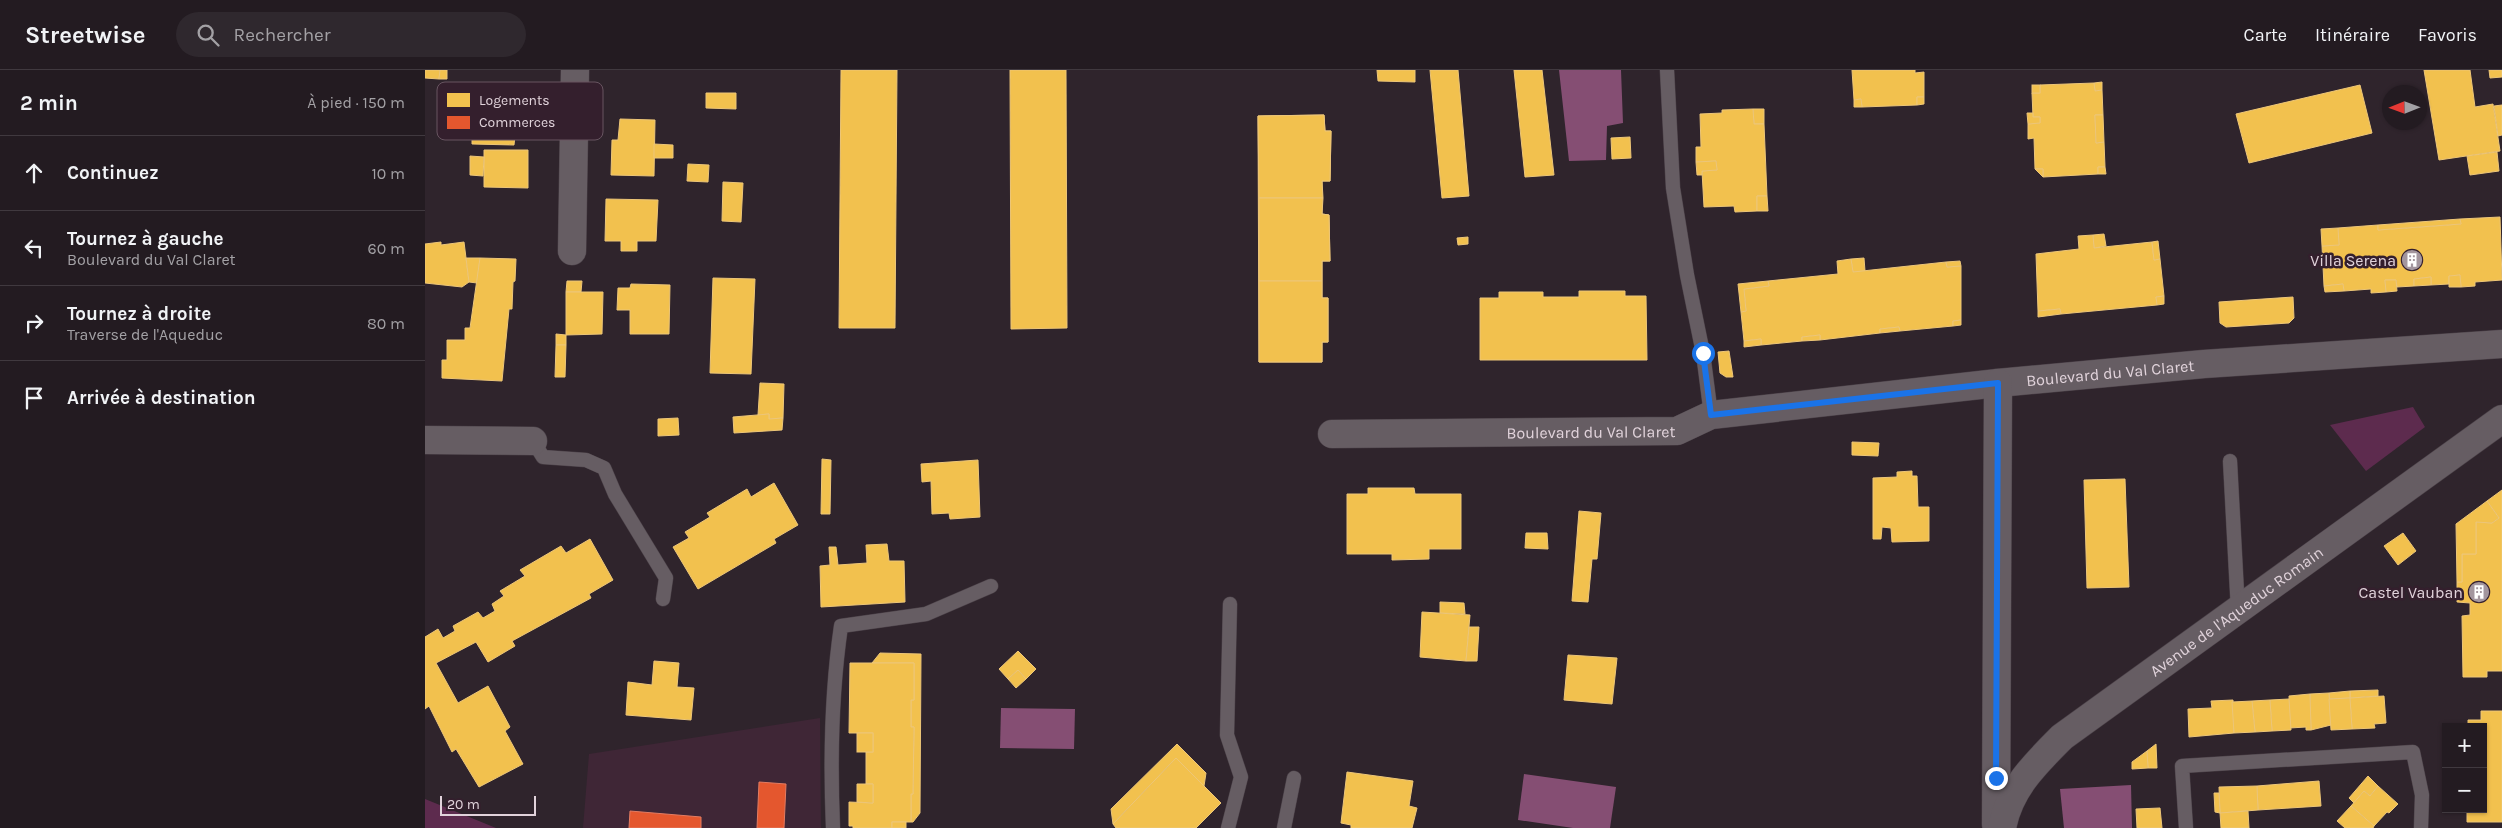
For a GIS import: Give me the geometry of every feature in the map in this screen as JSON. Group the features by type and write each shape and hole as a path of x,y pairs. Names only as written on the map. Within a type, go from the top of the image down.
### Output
{"street":[{"path":"572,251 574,140"},
{"name":"Boulevard du Val Claret","path":"1332,434 1677,431 1711,415 1998,383 2204,364 2502,344"},
{"path":"1996,828 1998,383"},
{"name":"Avenue de l'Aqueduc Romain","path":"2002,828 2005,808 2032,767 2062,737 2502,419"},
{"path":"425,440 533,441"}],"lane":[{"path":"1667,70 1673,188 1687,275 1703,353 1711,415"},
{"path":"533,441 543,457 586,460 604,468 615,494 666,578 663,599"},
{"path":"2230,461 2238,610"},
{"path":"833,828 830,759 834,674 841,626 926,614 991,586"},
{"path":"1228,828 1241,777 1227,735 1230,604"},
{"path":"2186,828 2182,766 2413,752 2421,795 2421,828"},
{"path":"1284,828 1294,778"}],"shaded area":[{"path":"1559,70 1621,70 1623,123 1607,126 1606,160 1569,161"},
{"path":"2413,407 2425,427 2366,471 2330,425"},
{"path":"1001,708 1075,709 1074,749 1000,748"},
{"path":"820,718 821,828 583,828 589,754"},
{"path":"1524,774 1616,787 1610,828 1573,828 1518,820"},
{"path":"2131,785 2132,828 2064,828 2060,789"},
{"path":"425,799 496,828 425,828"}],"building: Logements":[{"path":"425,70 440,70 439,79 425,78"},
{"path":"440,70 447,70 447,79 439,79"},
{"path":"841,70 897,70 895,328 839,328"},
{"path":"1010,70 1066,70 1067,328 1011,329"},
{"path":"1377,70 1415,70 1415,82 1378,81"},
{"path":"1430,70 1458,70 1469,196 1442,198"},
{"path":"1514,70 1542,70 1554,175 1525,177"},
{"path":"1852,70 1915,70 1915,73 1924,72 1924,97 1917,97 1917,105 1862,107 1861,99 1854,100"},
{"path":"2424,70 2470,70 2475,107 2493,104 2500,151 2439,160"},
{"path":"2489,70 2502,70 2502,77 2490,78"},
{"path":"2102,82 2102,90 2095,91 2094,83"},
{"path":"2094,83 2095,91 2102,90 2103,115 2095,115 2096,143 2104,142 2105,167 2098,167 2098,174 2043,177 2043,169 2035,169 2034,138 2028,139 2028,124 2040,123 2040,117 2033,117 2032,93 2040,93 2040,85"},
{"path":"2032,85 2040,85 2040,93 2032,93"},
{"path":"2360,85 2372,133 2249,163 2236,114"},
{"path":"706,93 736,93 736,109 706,108"},
{"path":"1917,97 1924,97 1924,104 1917,105"},
{"path":"1861,99 1862,107 1854,107 1854,100"},
{"path":"2502,105 2502,135 2498,136 2494,106"},
{"path":"1753,109 1764,109 1764,124 1754,124"},
{"path":"1753,109 1754,124 1764,124 1767,196 1757,196 1757,211 1735,212 1734,206 1704,207 1702,171 1717,170 1716,161 1696,162 1696,147 1701,147 1700,114 1722,113 1722,110"},
{"path":"2027,113 2033,113 2033,117 2040,117 2040,123 2028,124"},
{"path":"1324,115 1325,131 1331,131 1330,181 1322,181 1322,214 1329,215 1330,261 1322,261 1322,298 1328,298 1328,342 1322,342 1322,362 1259,362 1258,116"},
{"path":"1324,115 1325,131 1331,131 1330,181 1322,181 1323,198 1259,198 1258,116"},
{"path":"2095,115 2103,115 2104,142 2096,143"},
{"path":"620,119 655,120 654,176 611,175 612,140 618,140"},
{"path":"1630,137 1631,158 1612,159 1611,138"},
{"path":"472,140 515,140 514,145 472,144"},
{"path":"654,144 673,145 673,158 654,158"},
{"path":"484,150 528,150 528,188 484,187"},
{"path":"2497,152 2499,171 2470,175 2467,156"},
{"path":"470,156 484,157 483,176 470,175"},
{"path":"1716,161 1717,170 1702,171 1702,175 1697,175 1696,162"},
{"path":"688,164 709,165 708,182 687,181"},
{"path":"2098,167 2105,167 2106,174 2098,174"},
{"path":"2035,169 2043,169 2043,177"},
{"path":"723,182 743,183 741,222 722,221"},
{"path":"1757,196 1767,196 1768,211 1757,211"},
{"path":"1259,198 1323,198 1322,214 1329,215 1330,261 1322,261 1322,281 1259,281"},
{"path":"606,199 658,200 656,241 637,241 637,251 621,251 621,241 605,241"},
{"name":"Villa Serena","path":"2500,217 2502,280 2475,282 2475,286 2461,287 2460,275 2449,276 2449,284 2431,285 2431,277 2414,279 2414,286 2397,287 2396,280 2385,280 2386,292 2371,293 2371,289 2344,291 2343,284 2324,286 2322,246 2339,245 2338,228 2378,225 2378,230 2461,224 2460,219"},
{"path":"2460,219 2461,224 2378,230 2378,225"},
{"path":"2338,228 2339,245 2322,246 2321,229"},
{"path":"2104,234 2106,246 2094,248 2093,235"},
{"path":"2093,235 2094,248 2152,242 2154,260 2160,259 2164,296 2156,297 2157,305 2061,314 2060,309 2038,311 2036,254 2079,249 2078,236"},
{"path":"1468,237 1468,244 1458,245 1457,238"},
{"path":"2158,241 2160,259 2154,260 2152,242"},
{"path":"441,242 441,245 464,242 469,282 462,287 425,283 425,244"},
{"path":"466,258 480,258 477,283 469,282"},
{"path":"480,258 516,259 512,309 509,309 502,381 442,378 442,360 447,360 447,340 465,340 465,328 470,328"},
{"path":"1864,258 1865,271 1853,272 1851,259"},
{"path":"1851,259 1853,272 1946,262 1947,267 1961,266 1961,320 1953,321 1953,326 1900,331 1899,327 1880,329 1880,333 1820,340 1820,335 1802,337 1802,341 1761,345 1761,339 1744,341 1741,312 1746,311 1744,289 1769,286 1768,281 1838,274 1837,261"},
{"path":"1960,261 1961,266 1947,267 1946,262"},
{"path":"2460,275 2461,287 2449,287 2449,276"},
{"path":"2431,277 2431,285 2414,286 2414,279"},
{"path":"713,278 755,279 751,374 710,373"},
{"path":"2385,280 2396,280 2397,291 2386,292"},
{"path":"567,281 582,281 581,292 566,292"},
{"path":"1259,281 1322,281 1322,298 1328,298 1328,342 1322,342 1322,362 1259,362"},
{"path":"1768,281 1769,286 1744,289 1746,311 1741,312 1738,284"},
{"path":"631,284 670,285 669,334 630,334 630,310 617,310 618,288 630,288"},
{"path":"2343,284 2344,291 2325,292 2324,286"},
{"path":"1579,291 1625,291 1625,296 1646,296 1647,360 1480,360 1480,298 1499,298 1499,292 1543,292 1543,297 1579,297"},
{"path":"566,292 603,292 602,334 566,335"},
{"path":"2164,296 2164,304 2157,305 2156,297"},
{"path":"2293,297 2294,318 2289,323 2226,327 2220,323 2219,302"},
{"path":"2060,309 2061,314 2038,317 2038,311"},
{"path":"1961,320 1961,325 1953,326 1953,321"},
{"path":"1899,327 1900,331 1880,333 1880,329"},
{"path":"556,334 566,335 566,345 556,345"},
{"path":"1820,335 1820,340 1802,341 1802,337"},
{"path":"1761,339 1761,345 1744,347 1744,341"},
{"path":"556,345 566,345 565,377 555,377"},
{"path":"1729,351 1733,377 1726,377 1720,373 1718,352"},
{"path":"760,383 784,384 783,418 769,419 769,414 758,415"},
{"path":"769,414 769,419 783,418 782,430 734,433 733,417"},
{"path":"678,418 679,435 658,436 658,419"},
{"path":"1852,442 1879,443 1878,456 1852,455"},
{"path":"822,459 831,460 830,514 821,514"},
{"path":"978,460 980,517 950,519 949,513 932,514 931,481 922,482 921,464"},
{"path":"1912,471 1912,476 1917,476 1918,507 1929,507 1929,541 1892,542 1891,528 1882,527 1881,539 1873,539 1873,478 1897,477 1897,472"},
{"path":"2125,479 2129,587 2087,588 2084,480"},
{"path":"774,483 798,525 774,539 776,543 698,589 673,547 689,538 685,532 710,517 707,513 747,489 751,497"},
{"path":"1368,488 1414,488 1415,494 1461,494 1461,549 1429,549 1429,559 1392,560 1392,554 1347,554 1347,494 1368,494"},
{"name":"Castel Vauban","path":"2502,490 2502,671 2487,671 2487,677 2463,677 2462,616 2470,615 2470,603 2457,602 2457,582 2462,582 2462,554 2476,554 2476,522 2492,523 2499,518 2487,501"},
{"path":"2487,501 2499,518 2492,523 2476,522 2476,554 2462,554 2462,582 2457,582 2456,524"},
{"path":"1579,511 1601,513 1597,559 1592,559 1588,602 1572,601"},
{"path":"1526,533 1547,533 1548,549 1525,548"},
{"path":"2403,533 2416,551 2398,565 2384,546"},
{"path":"590,539 613,580 589,594 591,598 512,641 515,646 488,662 476,642 436,663 458,703 488,686 510,727 505,731 523,764 479,787 456,749 452,752 429,706 425,709 425,637 438,629 443,638 455,631 453,626 478,612 483,618 495,611 492,604 504,596 500,591 525,576 520,570 561,546 566,553"},
{"path":"887,544 889,561 904,561 905,602 821,607 820,566 830,565 829,547 836,547 838,565 867,563 866,545"},
{"path":"1440,602 1464,603 1465,614 1440,613"},
{"path":"1422,612 1470,615 1466,661 1420,657"},
{"path":"1469,627 1479,627 1477,661 1466,661"},
{"path":"1018,651 1036,669 1026,679 1018,670 1008,679 999,669"},
{"path":"880,653 921,654 920,813 913,822 911,822 911,794 913,794 914,727 911,727 911,700 914,700 914,663 872,663"},
{"path":"1568,655 1617,658 1612,704 1564,700"},
{"path":"654,661 679,663 677,687 694,688 691,720 626,715 628,682 652,685"},
{"path":"850,663 914,663 914,700 911,700 911,727 914,727 911,822 892,822 892,828 853,828 853,826 849,826 849,802 873,803 873,784 866,784 866,752 873,752 873,733 849,733"},
{"path":"1018,670 1026,679 1016,688 1008,679"},
{"path":"2378,690 2378,696 2350,698 2350,691"},
{"path":"2350,691 2350,698 2329,699 2329,693"},
{"path":"2329,693 2331,725 2311,730 2310,694"},
{"path":"2310,694 2311,730 2306,730 2306,727 2290,728 2289,696"},
{"path":"2384,696 2386,723 2374,724 2375,728 2352,729 2350,698"},
{"path":"2350,698 2352,729 2331,730 2329,699"},
{"path":"2289,699 2291,730 2272,731 2270,700"},
{"path":"2233,700 2234,733 2189,737 2188,709 2212,708 2211,701"},
{"path":"2270,700 2272,731 2255,732 2252,701"},
{"path":"2252,701 2255,732 2234,733 2232,702"},
{"path":"2481,711 2502,711 2502,822 2467,822 2467,813 2487,813 2487,723 2468,723 2468,720 2481,720"},
{"path":"857,733 873,733 873,752 857,752"},
{"path":"1177,744 1206,773 1204,786 1176,758 1113,824 1111,809"},
{"path":"2156,744 2157,768 2148,768 2147,751"},
{"path":"2147,751 2148,768 2132,769 2132,762"},
{"path":"1176,758 1221,803 1196,828 1116,828 1113,824"},
{"path":"1347,772 1413,781 1409,806 1417,808 1412,828 1351,828 1351,825 1341,823"},
{"path":"2368,776 2378,786 2370,796 2364,791 2354,803 2349,798"},
{"path":"2319,781 2321,806 2258,810 2257,786"},
{"path":"857,784 873,784 873,803 857,802"},
{"path":"2257,786 2258,810 2220,813 2219,787"},
{"path":"2378,786 2398,804 2389,813 2387,812 2374,826 2351,806 2364,791 2370,796"},
{"path":"2214,793 2219,793 2220,813 2215,812"},
{"path":"2351,806 2374,826 2373,828 2345,828 2337,821"},
{"path":"2160,808 2162,828 2137,828 2136,809"},
{"path":"2248,811 2249,828 2221,828 2220,813"},
{"path":"892,822 906,822 906,828 892,828"}],"building: Commerces":[{"path":"759,782 786,784 784,828 757,828"},
{"path":"630,811 701,817 701,828 629,828"}],"place":[{"name":"Villa Serena","path":"2412,260"},
{"name":"Castel Vauban","path":"2479,592"}],"route":[{"path":"1703,353 1711,415 1998,383 1996,778"}]}
